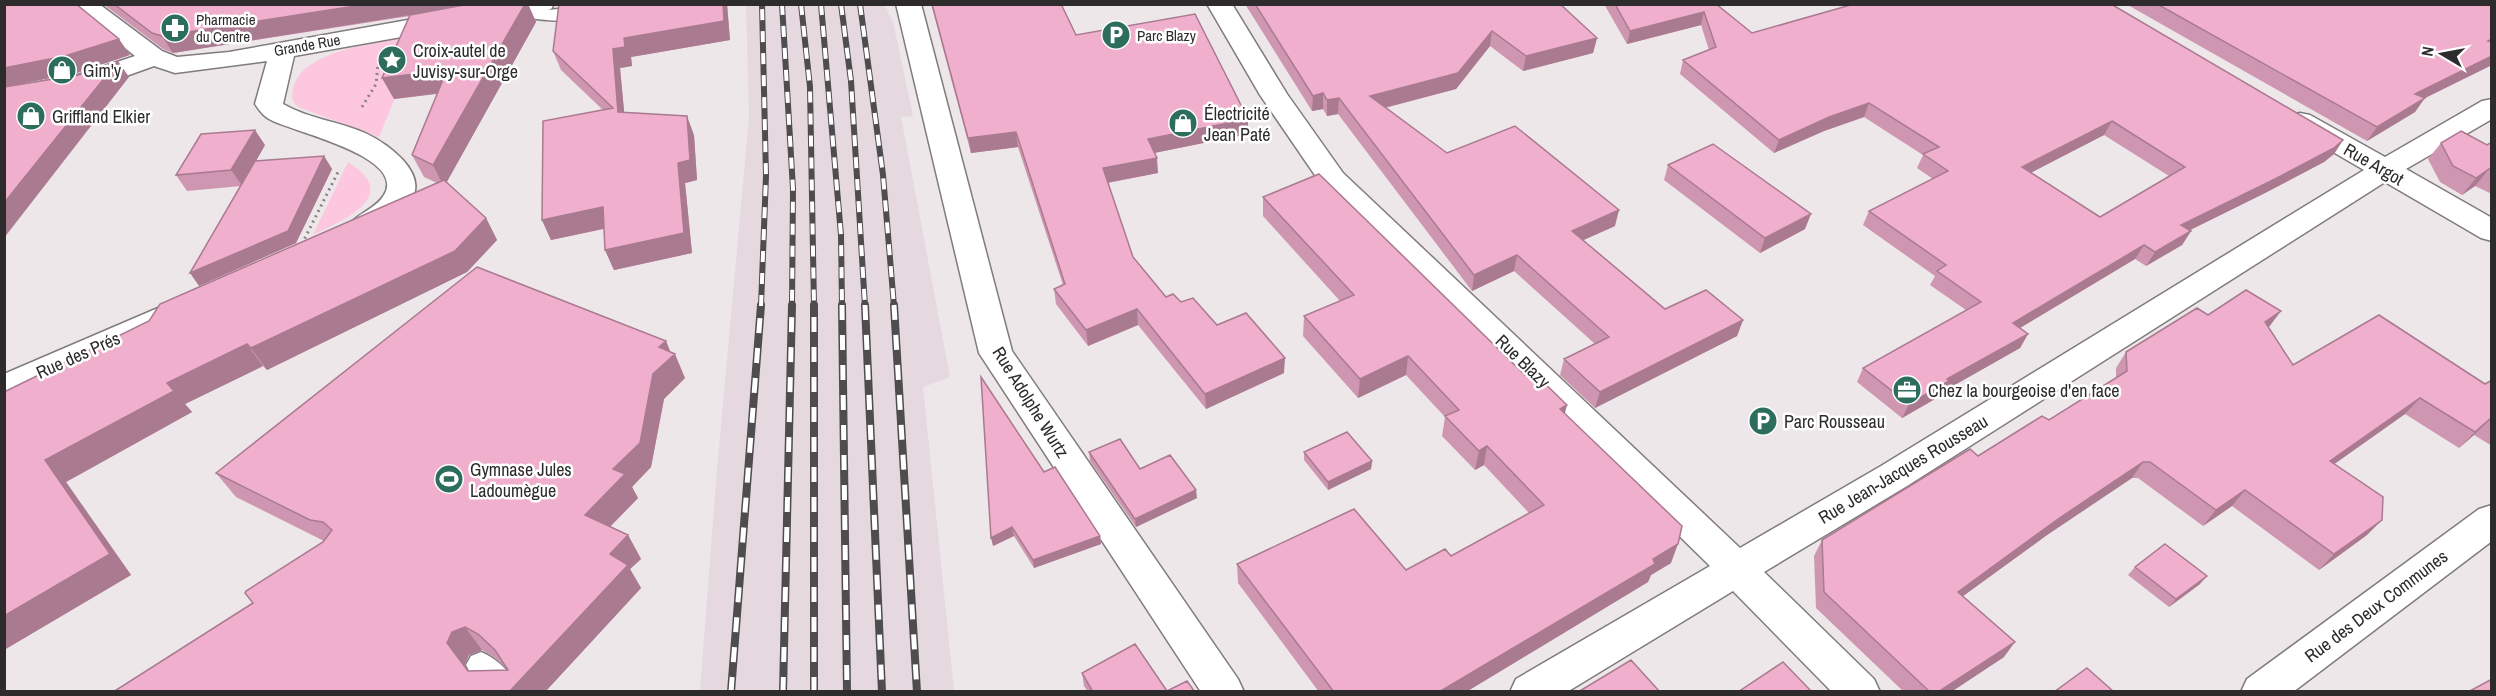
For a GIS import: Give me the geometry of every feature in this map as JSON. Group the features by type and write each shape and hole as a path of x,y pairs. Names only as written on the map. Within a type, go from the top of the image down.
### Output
{"street":[{"path":"4,97 57,88 138,65 153,57 82,4"},
{"name":"Grande Rue","path":"153,57 168,63 185,65 542,4"},
{"name":"Rue Adolphe Wurtz","path":"908,4 996,353 1224,692"},
{"name":"Rue Blazy","path":"1219,4 1274,95 1333,180 1697,528 1735,570 1860,692"},
{"path":"283,49 269,104 279,114 350,138 396,167 402,177 403,189 388,210 363,228 294,258"},
{"name":"Rue Argot","path":"2273,105 2492,231"},
{"name":"Rue Jean-Jacques Rousseau","path":"1530,692 1894,476 2384,170 2492,107"},
{"name":"Rue des Prés","path":"4,388 189,305"},
{"name":"Rue des Deux Communes","path":"2261,692 2492,520"}],"lane":[{"path":"512,10 548,16 606,11"},
{"path":"481,665 507,692"}],"path":[{"path":"294,258 376,84 378,61 385,42 396,29"}],"shaded area":[{"path":"746,5 884,5 893,22 913,116 901,117 950,377 923,387 954,691 700,691 717,470 749,118"},
{"path":"413,36 410,61 379,137 298,107 293,101 295,84 304,70 319,60 358,46"},
{"path":"348,162 364,174 370,186 369,196 363,206 352,214 313,235"}],"building":[{"path":"4,4 76,4 119,39 65,56 4,68"},
{"path":"114,4 368,4 162,36 152,33"},
{"path":"469,4 525,4 433,165 412,155 447,70 382,78 410,15"},
{"path":"559,4 723,4 724,21 624,38 625,47 613,49 618,112 687,116 690,160 678,163 684,233 605,250 603,207 542,220 543,121 613,108 553,51"},
{"path":"932,4 1061,4 1076,35 1195,14 1248,119 1148,139 1157,158 1103,168 1133,257 1166,297 1173,294 1181,302 1193,298 1217,325 1246,313 1285,358 1205,394 1137,309 1086,330 1054,289 1065,284 1016,132 968,138"},
{"path":"1255,4 1560,4 1597,38 1526,56 1492,31 1458,73 1370,96 1447,153 1515,126 1619,210 1572,231 1665,309 1706,290 1743,320 1600,392 1564,359 1609,337 1517,255 1474,275 1339,98 1327,100 1323,93 1313,96"},
{"path":"1615,4 1716,4 1752,33 1854,4 2111,4 2343,140 2334,148 2275,179 2181,225 2191,231 2155,252 2144,245 2013,323 2028,334 1947,379 1949,381 1909,404 1863,368 1981,302 1937,271 1946,265 1869,211 1948,171 1923,154 1939,147 1869,103 1829,117 1779,140 1683,60 1716,47 1704,12 1630,31","holes":["2112,121 2185,167 2100,217 2022,167"]},
{"path":"2157,4 2492,4 2492,39 2488,41 2492,42 2492,56 2415,94 2425,98 2377,127"},
{"path":"118,61 4,203 4,87 78,75"},
{"path":"255,130 231,170 176,175 201,134"},
{"path":"2461,131 2487,145 2492,142 2492,171 2489,169 2476,178 2453,166 2441,143"},
{"path":"1713,144 1811,214 1765,238 1668,165"},
{"path":"324,156 288,231 190,273 255,161"},
{"path":"1319,174 1525,375 1532,371 1567,405 1560,409 1682,526 1678,544 1653,559 1655,564 1439,692 1334,692 1237,564 1354,509 1406,570 1445,549 1451,556 1544,505 1487,446 1479,451 1445,416 1459,410 1408,356 1360,379 1304,316 1354,295 1263,197"},
{"path":"444,180 486,218 455,251 251,348 247,344 167,383 174,391 45,460 110,554 4,616 4,392 149,321 160,304"},
{"name":"Gymnase Jules Ladoumègue","path":"477,267 666,341 659,347 675,354 653,374 640,443 613,469 625,474 585,515 628,535 610,554 628,565 509,692 113,692 253,603 245,593 246,591 323,542 332,530 323,522 310,520 216,473","holes":["465,627 478,634 495,650 508,670 468,671 447,643 452,632"]},
{"path":"2246,290 2281,311 2265,322 2293,365 2379,315 2485,384 2492,380 2492,420 2490,419 2475,432 2420,398 2330,461 2383,497 2382,520 2334,554 2245,490 2216,510 2150,462 2143,462 2058,519 1958,592 2015,642 1938,692 1930,692 1824,592 1822,540 1970,449 1978,456 2042,416 2049,420 2127,371 2126,352 2197,308 2208,315"},
{"path":"981,377 1044,472 1055,467 1100,536 1033,560 1012,527 991,538"},
{"path":"1347,432 1372,461 1328,482 1304,452"},
{"path":"1120,439 1140,469 1170,455 1196,490 1135,519 1089,452"},
{"path":"2165,544 2207,576 2176,599 2135,567"},
{"path":"1135,644 1167,691 1187,681 1195,692 1093,692 1082,673"},
{"path":"1631,660 1660,692 1578,692"},
{"path":"1783,662 1812,692 1738,692"},
{"path":"2087,668 2114,692 2054,692"},
{"path":"2492,679 2492,692 2468,692"}],"railway":[{"path":"761,306 766,176 762,4"},
{"path":"782,4 793,189 792,306"},
{"path":"801,4 810,87 814,306"},
{"path":"821,4 841,235 842,306"},
{"path":"841,4 851,81 865,306"},
{"path":"860,4 883,175 894,306"},
{"path":"731,692 761,305"},
{"path":"783,692 792,305"},
{"path":"842,305 847,692"},
{"path":"865,305 882,692"},
{"path":"894,305 917,692"},
{"path":"814,306 814,692"}],"place":[{"name":"Pharmacie du Centre","path":"175,28"},
{"name":"Parc Blazy","path":"1116,35"},
{"name":"Croix-autel de Juvisy-sur-Orge","path":"392,60"},
{"name":"Gim'y","path":"62,70"},
{"name":"Griffland Elkier","path":"31,116"},
{"name":"Électricité Jean Paté","path":"1183,123"},
{"name":"Chez la bourgeoise d'en face","path":"1907,390"},
{"name":"Parc Rousseau","path":"1763,421"},
{"name":"Gymnase Jules Ladoumègue","path":"449,479"}]}
